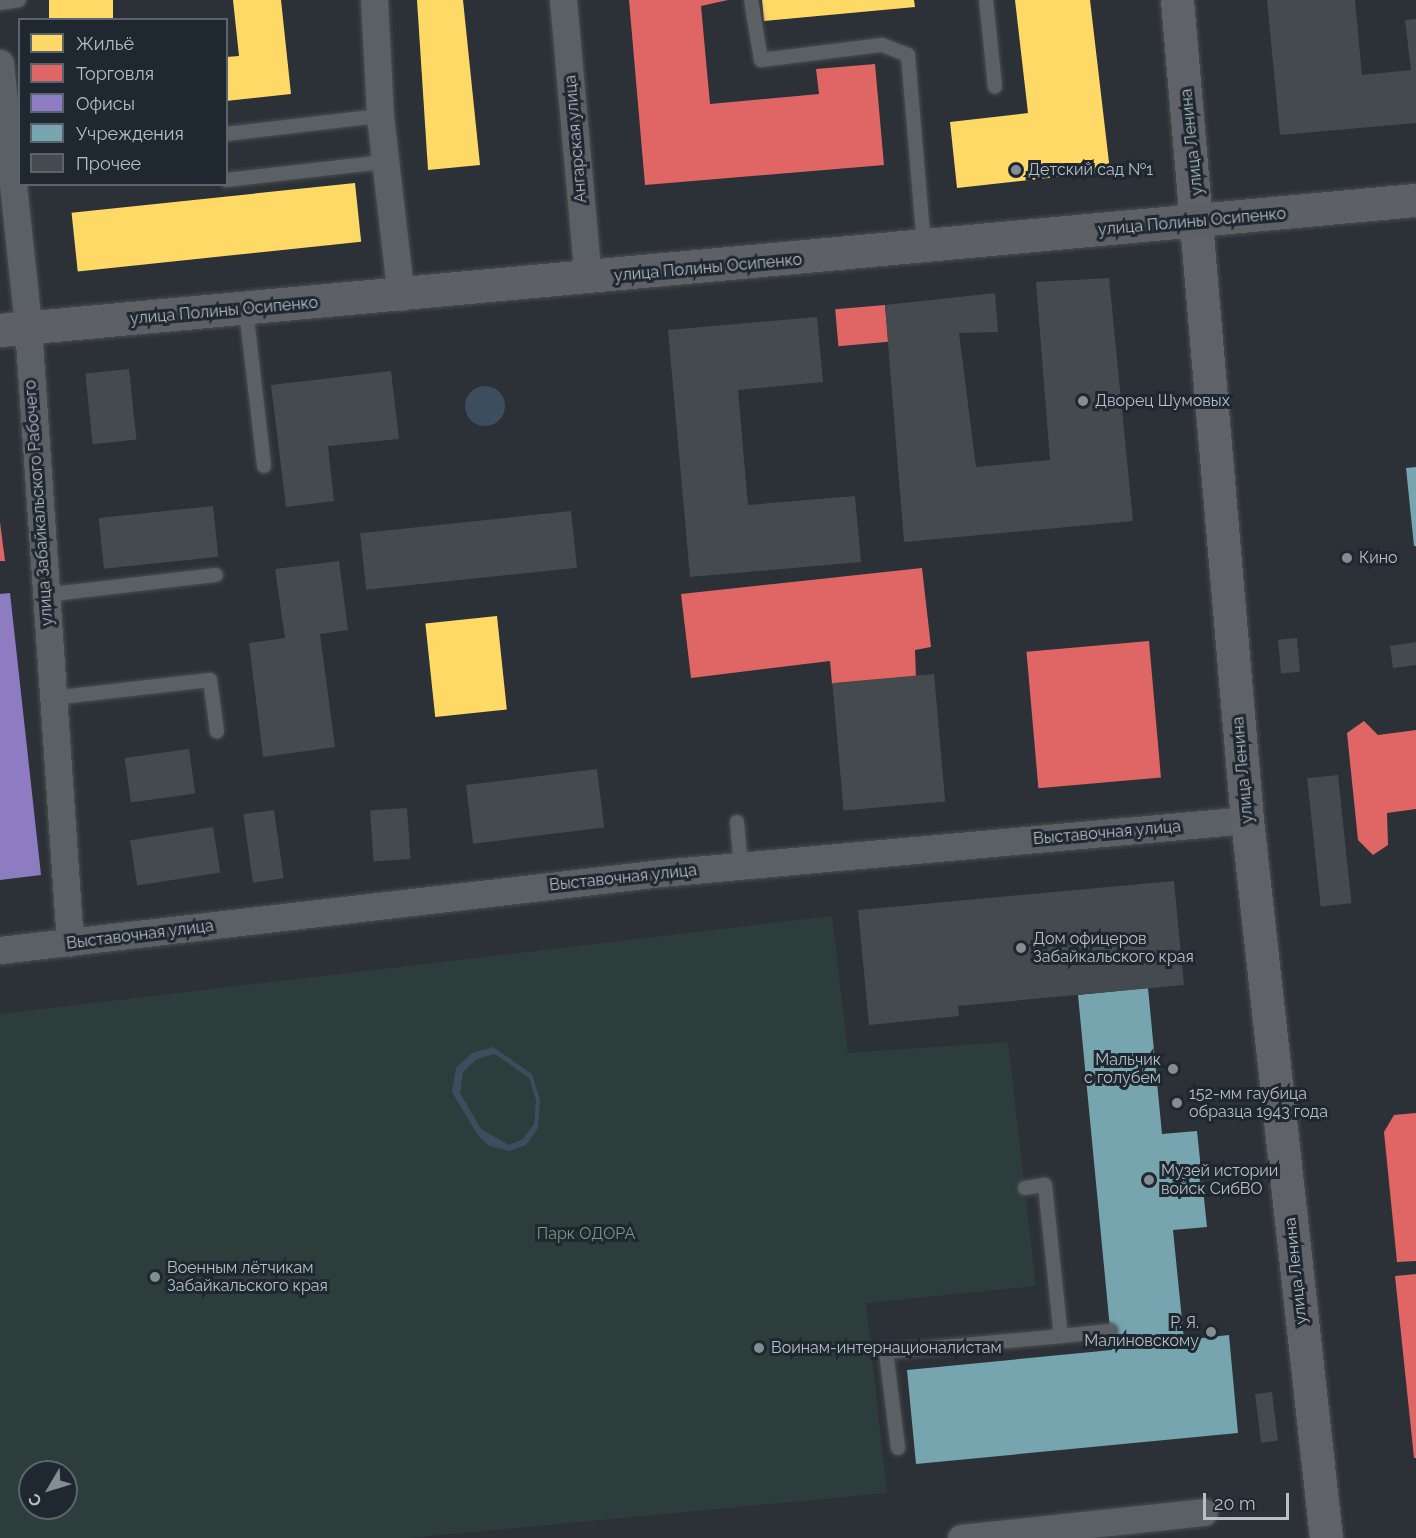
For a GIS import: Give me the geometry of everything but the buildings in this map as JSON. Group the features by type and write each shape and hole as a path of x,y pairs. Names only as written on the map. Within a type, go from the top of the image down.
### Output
{"main road":[{"name":"улица Ленина","path":"1178,0 1200,220 1247,820 1326,1538"},
{"name":"улица Полины Осипенко","path":"14,329 400,297 1416,200"}],"street":[{"path":"374,0 380,116 400,297"},
{"name":"Ангарская улица","path":"563,0 588,279"},
{"name":"улица Забайкальского Рабочего","path":"0,63 14,329 45,596 70,943"},
{"name":"Выставочная улица","path":"0,950 741,866 1247,820"},
{"path":"961,1538 1204,1512"}],"lane":[{"path":"0,3 20,0"},
{"path":"751,0 760,60 882,45 908,55 924,248"},
{"path":"986,0 996,87"},
{"path":"228,134 380,116"},
{"path":"228,180 385,162"},
{"path":"246,309 264,466"},
{"path":"45,596 216,575"},
{"path":"52,698 210,680 217,732"},
{"path":"737,822 741,866"},
{"path":"1025,1188 1045,1185 1061,1336"},
{"path":"898,1448 886,1352 1110,1330"}],"green space":[{"name":"Парк ОДОРА","path":"832,916 848,1053 1008,1042 1036,1286 866,1303 887,1493 410,1538 0,1538 0,1014"}],"water":[{"path":"485,386 493,387 499,392 504,398 504,414 499,420 493,425 485,426 477,425 471,420 466,414 465,406 466,398 471,392 477,387"},
{"path":"493,1047 532,1074 540,1100 538,1128 526,1145 510,1151 489,1146 477,1134 452,1092 456,1068 472,1053","holes":["495,1054 529,1078 536,1100 534,1124 523,1139 509,1145 481,1129 460,1093 463,1072 477,1059"]}],"place":[{"name":"Детский сад №1","path":"1016,170"},
{"name":"Дворец Шумовых","path":"1083,401"},
{"name":"Кино","path":"1347,558"},
{"name":"Дом офицеров Забайкальского края","path":"1021,948"},
{"name":"Мальчик с голубем","path":"1173,1069"},
{"name":"152-мм гаубица образца 1943 года","path":"1177,1103"},
{"name":"Музей истории войск СибВО","path":"1149,1180"},
{"name":"Военным лётчикам Забайкальского края","path":"155,1277"},
{"name":"Р. Я. Малиновскому","path":"1211,1332"},
{"name":"Воинам-интернационалистам","path":"759,1348"}]}
